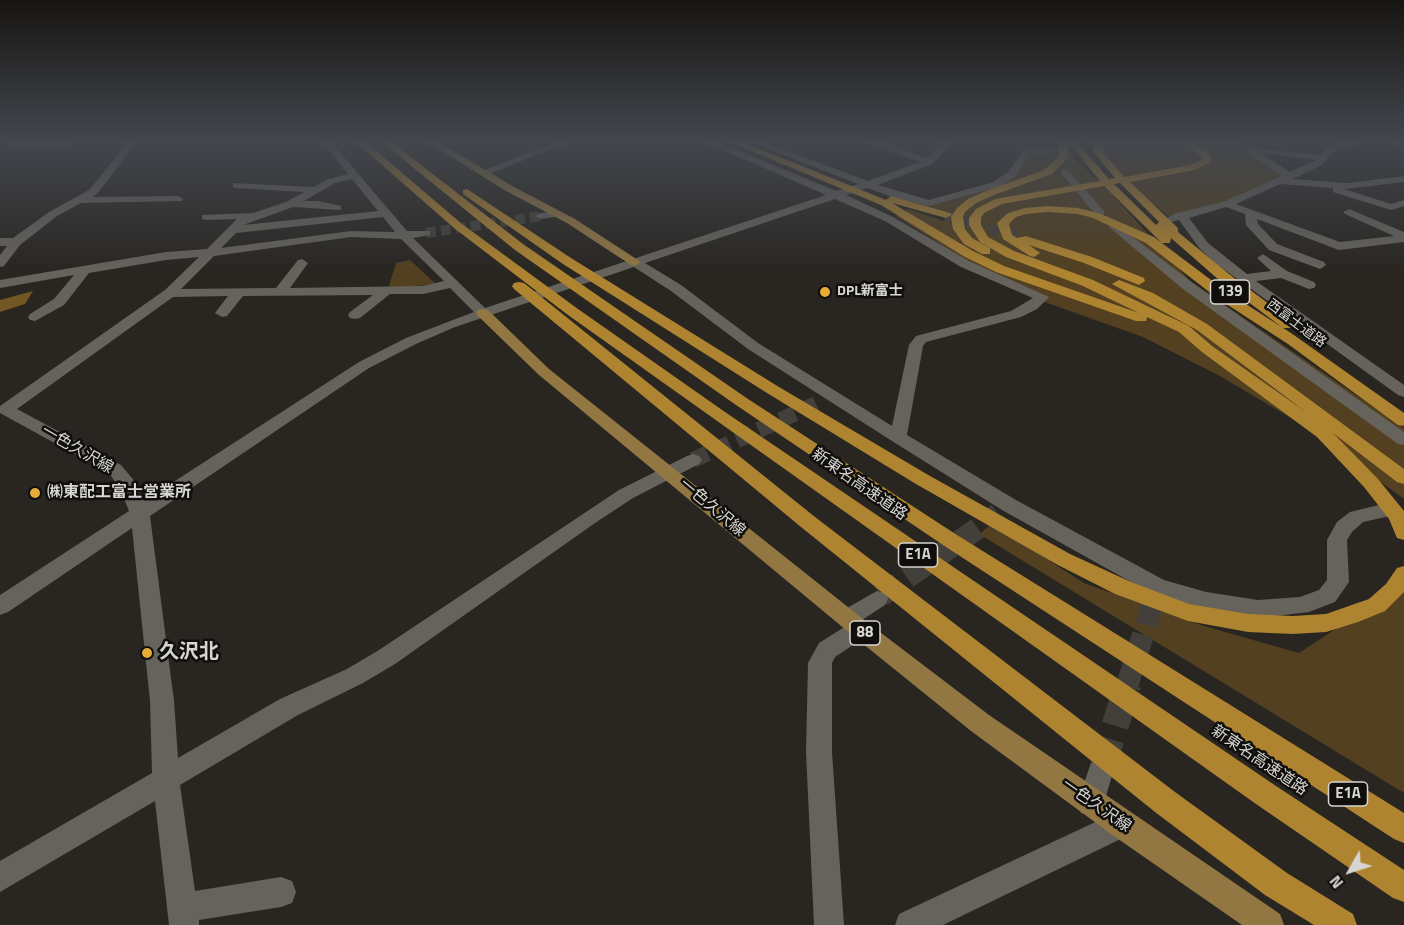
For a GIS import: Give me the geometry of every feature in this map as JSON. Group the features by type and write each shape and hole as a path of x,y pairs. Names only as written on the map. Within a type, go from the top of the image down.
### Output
{"highway":[{"path":"409,186 459,233 564,314 629,374 808,522 1165,802 1276,884 1342,925"},
{"name":"新東名高速道路","path":"443,186 548,267 595,289 742,402 950,540 1404,829"},
{"path":"460,186 567,261 595,289 1063,560 1123,588 1188,612 1248,623 1293,625 1326,623 1377,605 1394,590 1404,574"},
{"path":"843,186 885,203 969,254 1000,269 1215,345"},
{"path":"858,186 946,215"},
{"path":"1012,186 990,193 965,206 957,217 959,229 968,241 995,256 1112,296 1164,318"},
{"path":"1089,186 1015,197 989,205 975,218 979,233 995,247 1010,255 1088,283 1164,318 1215,345 1404,478"},
{"name":"西富士道路","path":"1110,186 1196,266 1296,344 1404,421"},
{"name":"西富士道路","path":"1124,186 1144,208 1224,277 1295,331 1404,408"},
{"path":"1128,186 1224,277"},
{"path":"1059,191 994,208 984,219 986,232 997,242 1017,253 1091,279 1183,317"},
{"path":"1296,344 1222,295 1150,240 1114,222 1078,211 1048,209 1025,211 1012,216 1003,223 1007,237 1031,252 1148,296 1183,317 1323,433 1390,479 1404,492"},
{"path":"1022,239 1088,260 1142,282 1197,313 1215,345"},
{"name":"新東名高速道路","path":"564,314 1404,887"},
{"path":"1323,433 1371,483 1398,517 1404,534"}],"main road":[{"path":"506,186 557,214 635,262"},
{"name":"一色久沢線","path":"483,313 544,372 980,723 1121,824 1269,925"}],"street":[{"path":"0,263 16,242 52,214 99,186"},
{"path":"269,186 320,188"},
{"name":"一色久沢線","path":"183,917 166,778 162,701 140,514 129,487 115,470 2,410 170,293 211,252 225,218 249,215 290,204 323,186"},
{"path":"353,186 384,214 483,313"},
{"path":"813,186 889,219 965,264 1042,297 1032,306 1016,314 921,339 916,345 898,437"},
{"path":"0,606 364,364 450,324 866,186"},
{"path":"873,186 928,203 989,186"},
{"path":"1077,186 1100,213"},
{"path":"1267,186 1227,204 1175,217 1204,246 1244,278 1404,392"},
{"path":"1328,186 1391,207 1404,204"},
{"path":"1385,186 1395,190"},
{"path":"77,200 178,199"},
{"path":"290,204 318,204 337,208"},
{"path":"1227,204 1339,246 1404,237"},
{"path":"1250,212 1252,225 1273,247 1320,265"},
{"path":"1349,212 1404,237"},
{"path":"206,217 384,214"},
{"path":"541,216 557,214"},
{"path":"1123,231 1188,286 1404,440"},
{"path":"0,284 166,256 351,234 426,233"},
{"path":"0,242 16,242"},
{"path":"1263,258 1282,274 1309,285"},
{"path":"635,262 676,288 824,400 898,437 1003,510 1156,589 1206,601 1258,609 1301,606 1327,596 1338,582 1337,540 1344,527 1357,517 1383,511"},
{"path":"280,292 302,263"},
{"path":"35,317 59,302 84,271"},
{"path":"1244,278 1282,274"},
{"path":"170,293 423,291 453,283"},
{"path":"355,315 386,291"},
{"path":"222,313 239,292"},
{"path":"0,877 289,707 355,676 387,657 588,518 626,494 693,460"},
{"path":"829,925 819,752 820,663 827,650 877,599"},
{"path":"1091,803 1100,772"},
{"path":"910,925 1121,824"},
{"path":"183,917 281,892"}],"shaded area":[{"path":"989,186 1104,186 1190,281 1404,428 1404,499 1303,425 1218,375 1143,337 1039,300 976,267 896,216 908,209 943,221 951,217 912,204 929,203"},
{"path":"1131,186 1264,186 1231,202 1172,219"},
{"path":"410,260 436,284 388,289 396,263"},
{"path":"33,291 25,304 0,312 0,300"},
{"path":"992,524 1084,583 1204,626 1299,653 1404,584 1404,793 979,534"}],"tunnel":[{"path":"946,215 1008,235"},
{"path":"426,233 541,216"},
{"path":"1004,233 1022,239"},
{"path":"693,460 816,404"},
{"path":"881,596 998,514"},
{"path":"1127,686 1156,593"},
{"path":"1103,765 1128,684"}],"place":[{"name":"DPL新富士","path":"825,292"},
{"name":"㈱東配工富士営業所","path":"35,493"},
{"name":"久沢北","path":"147,653"}]}
